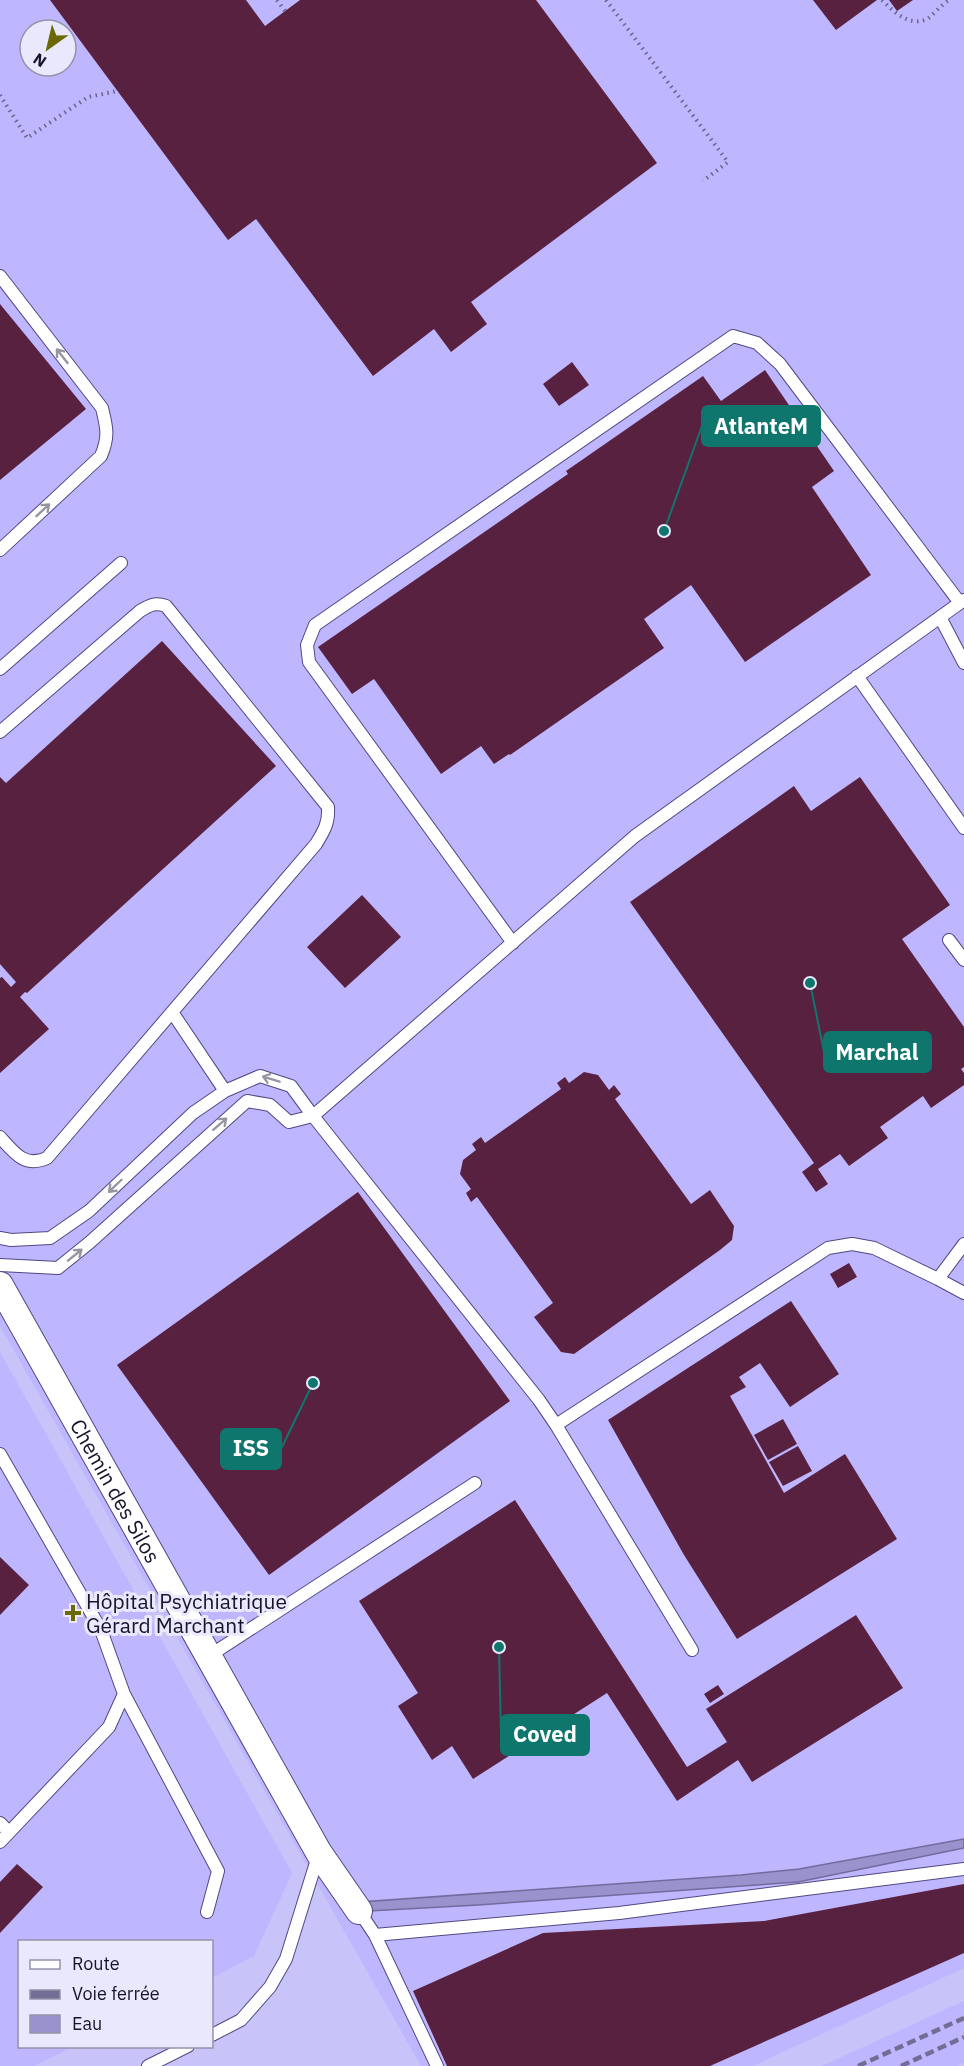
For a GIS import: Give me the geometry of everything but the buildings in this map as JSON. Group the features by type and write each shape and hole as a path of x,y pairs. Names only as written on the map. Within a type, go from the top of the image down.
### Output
{"street":[{"name":"Chemin des Silos","path":"0,1285 319,1852 359,1911"}],"lane":[{"path":"0,276 102,408 107,428 106,443 100,456 0,550"},
{"path":"0,1265 58,1268 247,1101 270,1104 289,1122 313,1116 513,943 635,836 962,602 780,364 757,343 733,336 315,625 307,645 309,662 513,943"},
{"path":"0,669 121,563"},
{"path":"0,732 140,611 158,603 166,606 328,807 329,819 316,844 47,1158 36,1163 25,1161 0,1137"},
{"path":"940,617 964,663"},
{"path":"857,676 964,828"},
{"path":"949,940 964,960"},
{"path":"172,1012 225,1091"},
{"path":"0,1238 11,1240 50,1238 89,1211 194,1113 225,1091 260,1076 291,1086 532,1391 556,1425 692,1650"},
{"path":"556,1425 828,1248 852,1244 874,1248 964,1293"},
{"path":"938,1279 964,1244"},
{"path":"0,1454 101,1630 124,1694 218,1871 207,1912"},
{"path":"209,1656 475,1483"},
{"path":"0,1842 5,1828 109,1727 124,1694"},
{"path":"213,2034 241,2020 270,1987 286,1959 319,1852"},
{"path":"375,1935 619,1913 964,1869"},
{"path":"359,1911 375,1935 437,2066"},
{"path":"148,2066 184,2048"}],"path":[{"path":"277,0 285,12"},
{"path":"606,0 728,162 703,181"},
{"path":"882,0 900,17 917,21 929,18 938,7 949,0"},
{"path":"0,95 27,138 88,97 117,91"}],"shaded area":[{"path":"0,0 964,0 964,1968 753,2066 421,2066 0,1326"},
{"name":"Hôpital Psychiatrique Gérard Marchant","path":"0,1352 292,1873 254,1956 213,1977 213,1940 18,1940 18,2048 71,2048 34,2066 0,2066"},
{"path":"964,2001 964,2063 958,2066 822,2066"}],"water":[{"path":"964,1839 964,1848 798,1882 351,1912 346,1903 799,1869"}],"railway":[{"path":"858,2066 964,2018"},
{"path":"901,2066 964,2037"}],"place":[{"name":"AtlanteM","path":"664,531"},
{"name":"Marchal","path":"810,983"},
{"name":"ISS","path":"313,1383"},
{"name":"Hôpital Psychiatrique Gérard Marchant","path":"73,1613"},
{"name":"Coved","path":"499,1647"}]}
